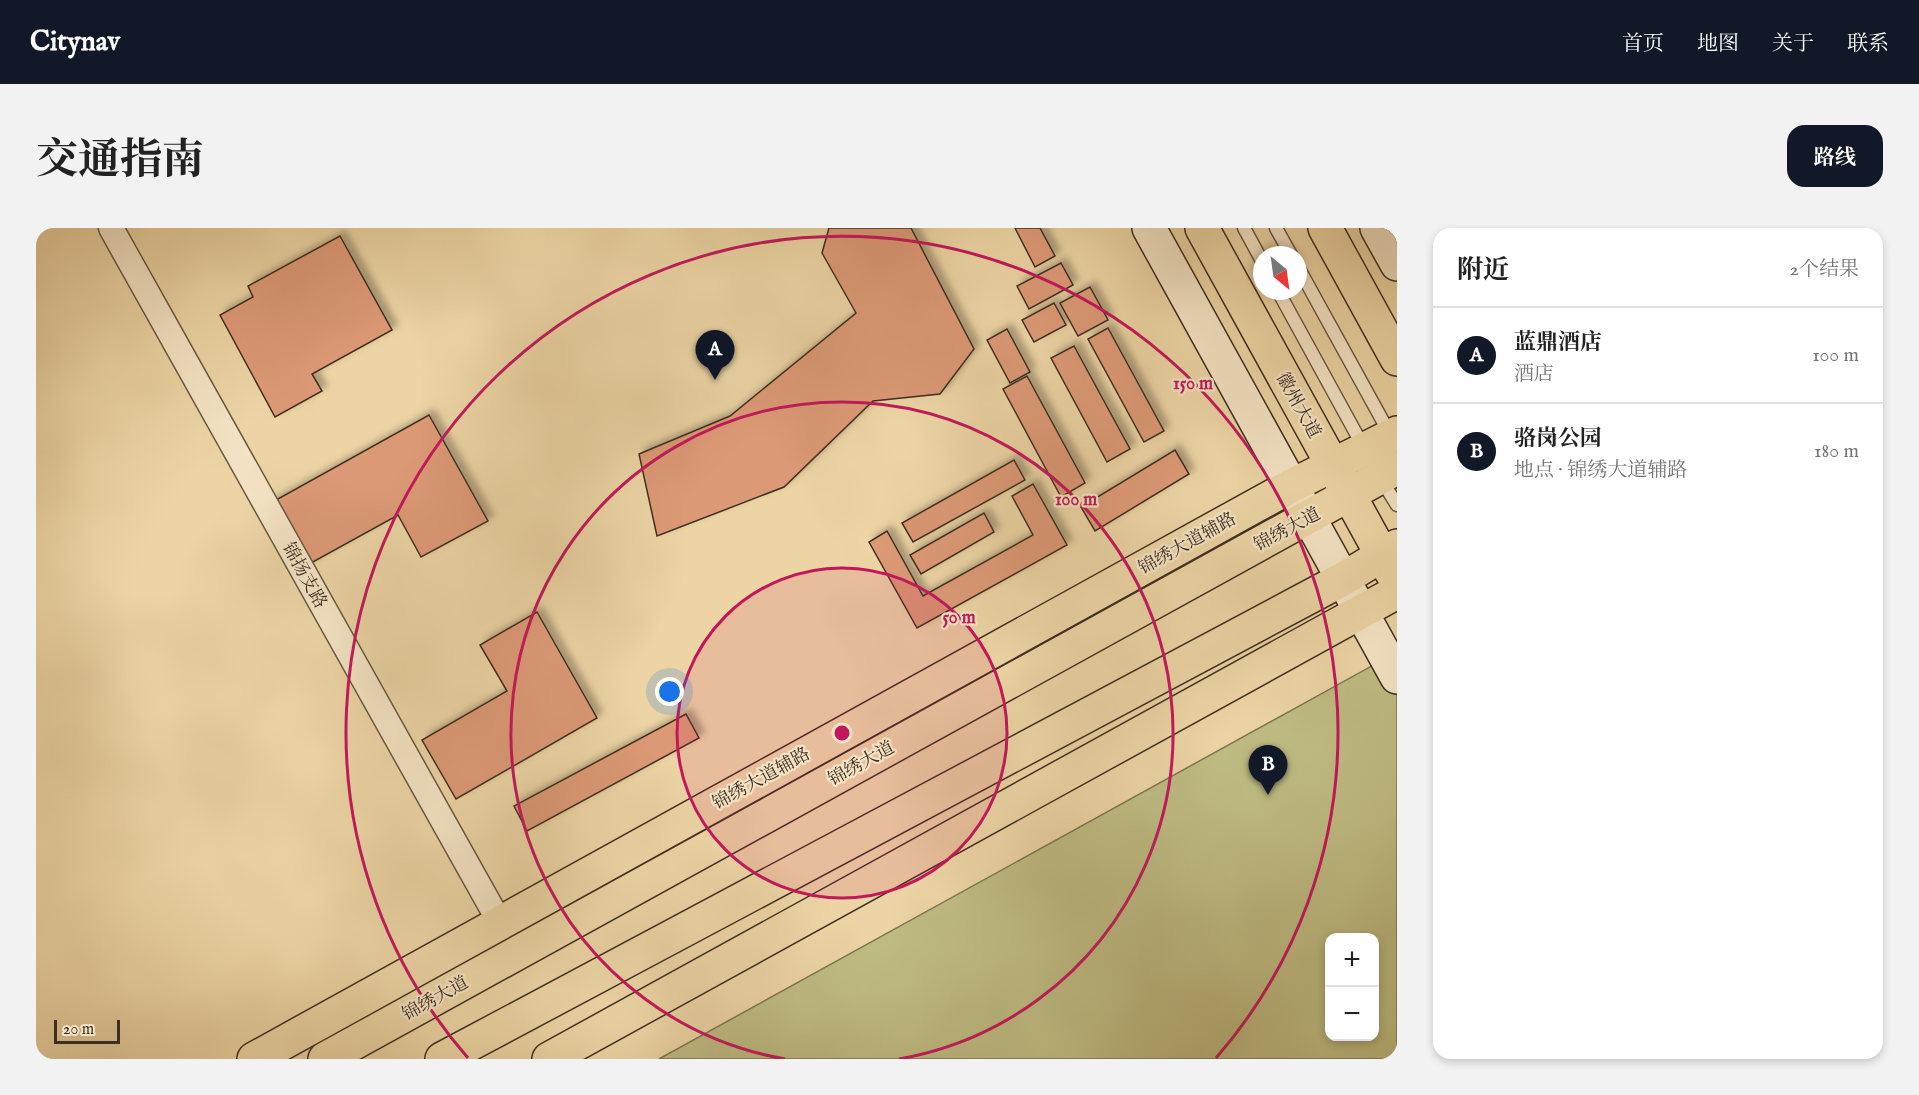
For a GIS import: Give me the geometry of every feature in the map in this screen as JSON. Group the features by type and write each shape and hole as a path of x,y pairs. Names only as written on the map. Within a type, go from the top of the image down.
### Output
{"main road":[{"name":"徽州大道","path":"1202,228 1350,496 1392,561"},
{"path":"1325,228 1397,359"},
{"name":"锦绣大道辅路","path":"254,1059 499,921 1291,486 1333,466 1384,454"},
{"name":"锦绣大道","path":"325,1059 1308,517 1350,496 1384,454"},
{"path":"442,1059 1343,579 1392,561"},
{"path":"549,1059 1397,592"}],"street":[{"name":"锦扬支路","path":"111,228 499,921"},
{"path":"1149,228 1397,677"},
{"path":"1377,228 1397,264"}],"lane":[{"path":"1244,228 1254,246"},
{"path":"1276,228 1286,246"},
{"path":"1307,287 1384,454 1397,506"},
{"path":"1284,300 1384,454"}],"shaded area":[{"path":"1397,652 1397,1059 659,1059"}],"building":[{"path":"829,228 911,228 974,349 940,394 873,401 784,487 657,536 639,454 730,416 856,313 822,253"},
{"path":"1015,228 1040,228 1055,256 1035,267"},
{"path":"340,236 392,330 312,374 322,391 275,417 220,315 253,297 248,286"},
{"path":"1061,263 1073,285 1029,309 1017,286"},
{"path":"1090,287 1108,320 1078,336 1060,303"},
{"path":"1054,303 1066,325 1034,342 1022,320"},
{"path":"1108,328 1164,431 1144,442 1088,339"},
{"path":"1007,329 1030,372 1010,383 987,340"},
{"path":"1074,346 1130,449 1107,462 1051,358"},
{"path":"1027,376 1085,483 1061,497 1003,389"},
{"path":"429,415 488,521 421,557 398,515 302,568 267,505"},
{"path":"1175,450 1189,474 1095,531 1081,507"},
{"path":"1014,460 1025,480 913,542 902,523"},
{"path":"1033,484 1067,545 917,628 869,542 887,531 923,596 1033,535 1012,496"},
{"path":"984,513 994,532 921,574 910,555"},
{"path":"537,612 597,718 456,799 422,740 507,691 480,645"},
{"path":"686,714 699,738 527,831 514,806"}],"place":[{"name":"蓝鼎酒店","path":"715,380"},
{"name":"骆岗公园","path":"1268,795"}]}
